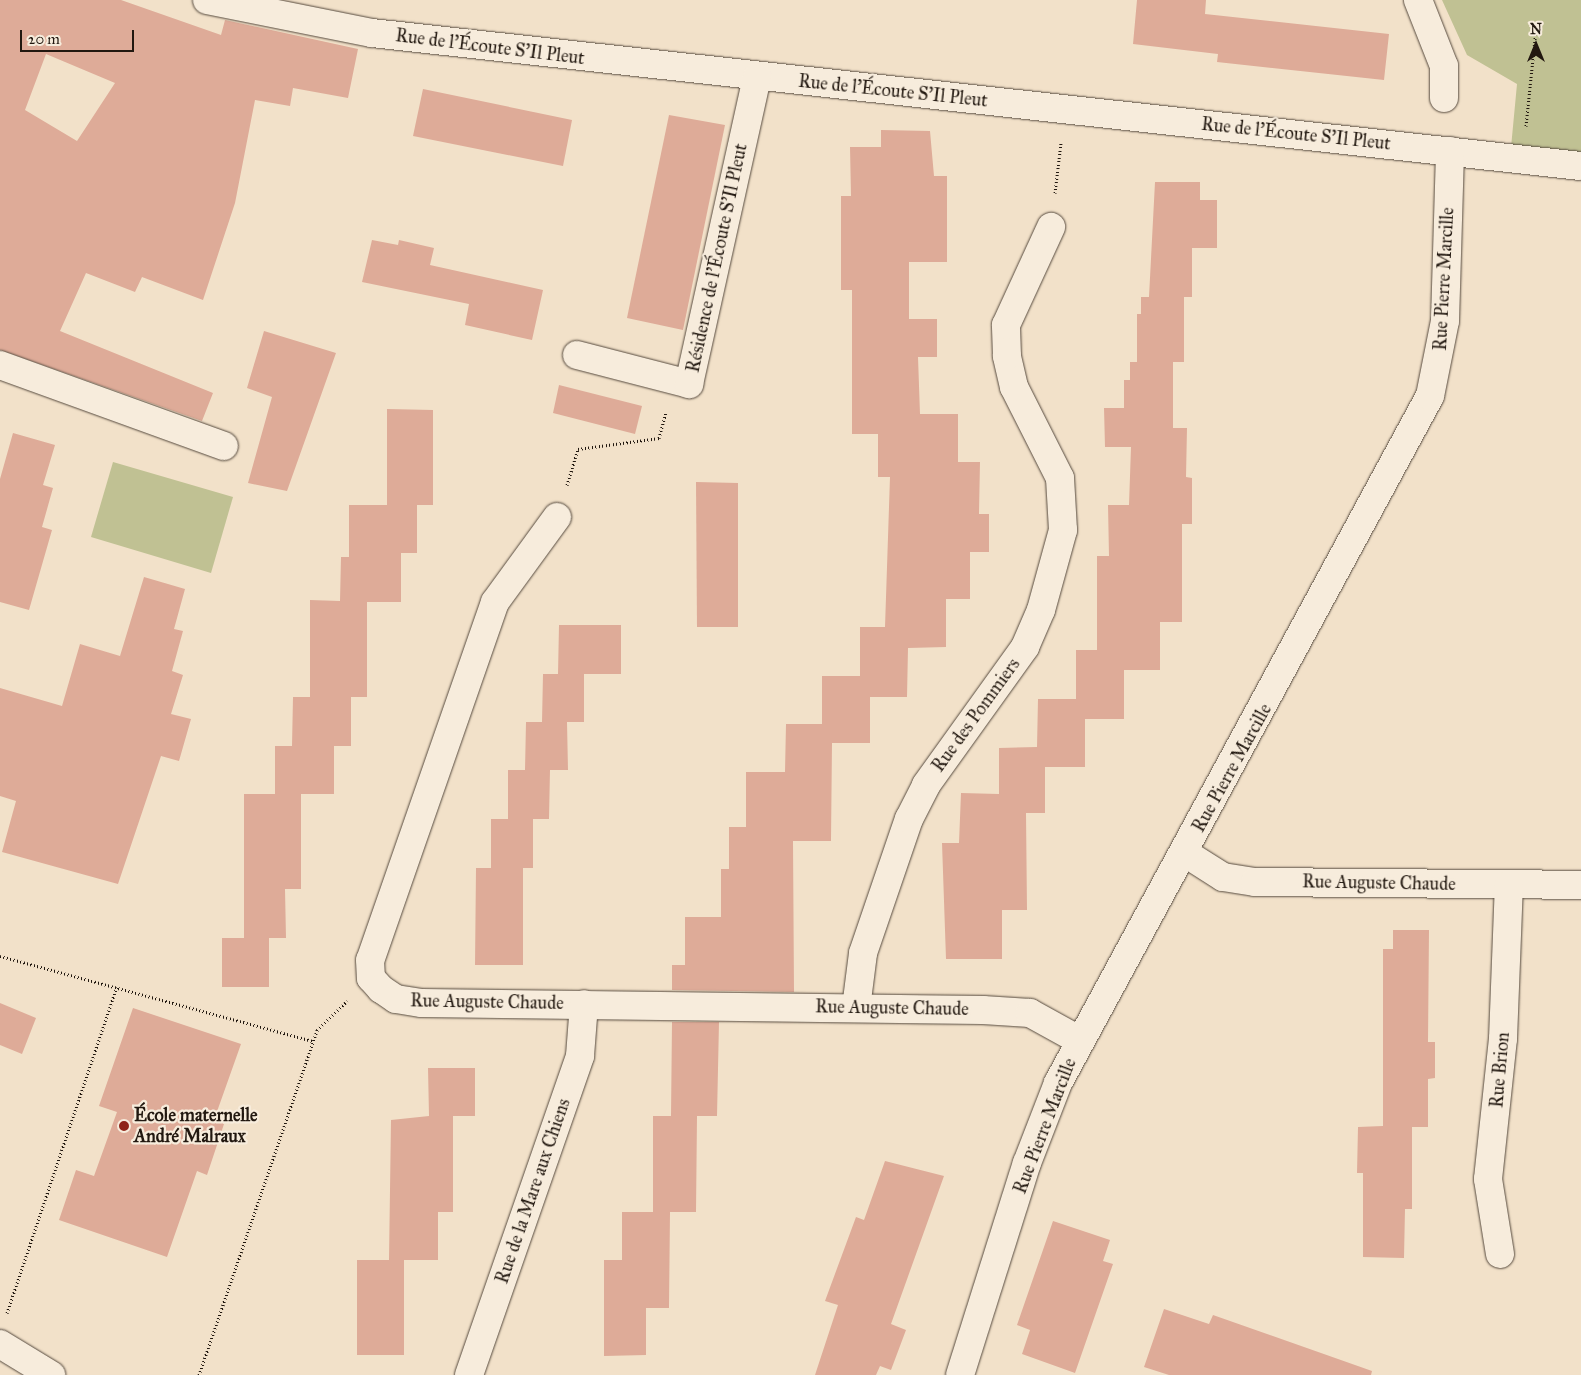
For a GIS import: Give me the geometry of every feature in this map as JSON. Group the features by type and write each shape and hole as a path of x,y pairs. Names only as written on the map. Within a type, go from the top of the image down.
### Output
{"street":[{"name":"Rue de l'Écoute S'Il Pleut","path":"207,0 372,34 1581,166"},
{"path":"1418,0 1444,66 1444,98"},
{"name":"Résidence de l'Écoute S'Il Pleut","path":"577,355 689,384 757,77"},
{"name":"Rue Pierre Marcille","path":"960,1375 1028,1163 1079,1040 1185,853 1430,396 1446,321 1450,151"},
{"name":"Rue des Pommiers","path":"856,1008 863,953 909,819 926,785 1024,648 1041,610 1063,530 1060,478 1014,387 1007,356 1006,325 1051,227"},
{"path":"0,365 224,446"},
{"path":"371,978 370,960 495,602 557,517"},
{"name":"Rue Auguste Chaude","path":"1185,853 1223,877 1256,882 1581,885"},
{"name":"Rue Brion","path":"1500,1254 1488,1179 1503,1039 1509,885"},
{"name":"Rue Auguste Chaude","path":"371,978 396,999 422,1003 856,1008 1030,1013 1079,1040"},
{"name":"Rue de la Mare aux Chiens","path":"469,1375 580,1056 584,1004"},
{"path":"0,1344 51,1375"}],"path":[{"path":"1523,159 1536,29"},
{"path":"1051,227 1065,110"},
{"path":"557,517 578,449 659,438"},
{"path":"0,956 312,1041"},
{"path":"199,1375 312,1041 317,1030 371,978"},
{"path":"6,1316 117,987"}],"green space":[{"path":"1442,0 1581,0 1581,166 1510,158 1517,84 1467,55"},
{"path":"113,462 233,497 211,573 91,537"}],"building":[{"path":"0,0 121,0 221,35 225,20 358,49 348,98 293,88 290,106 255,100 235,203 203,300 142,277 135,292 86,273 60,331 213,393 202,421 0,350","holes":["46,54 115,83 77,141 25,110"]},
{"path":"1137,0 1206,0 1205,14 1389,34 1384,80 1217,62 1218,54 1133,44"},
{"path":"423,89 572,120 563,166 413,136"},
{"path":"669,115 725,125 683,330 627,318"},
{"path":"881,130 930,131 934,176 947,176 947,262 909,262 909,319 937,319 937,357 918,357 920,414 958,414 958,462 980,462 979,514 989,514 989,552 970,552 970,599 946,599 946,647 908,648 907,697 870,697 870,743 832,743 831,841 793,841 794,992 672,990 672,965 685,965 685,917 721,917 721,869 729,869 729,827 746,827 746,772 785,772 786,724 822,724 822,676 860,676 860,627 885,627 890,477 878,477 878,434 852,434 852,290 841,290 841,196 851,196 850,147 881,147"},
{"path":"1155,182 1200,182 1200,200 1217,200 1217,248 1192,248 1192,297 1184,297 1184,362 1173,362 1173,428 1187,428 1186,477 1192,478 1192,524 1182,524 1182,622 1160,622 1160,670 1124,670 1124,719 1085,719 1085,767 1045,767 1045,813 1026,813 1027,910 1002,910 1002,959 946,959 942,843 959,843 961,793 999,794 999,748 1037,747 1038,699 1076,699 1076,650 1097,650 1097,556 1109,556 1108,505 1129,505 1131,447 1105,447 1104,408 1124,408 1124,380 1130,380 1130,362 1137,362 1137,314 1141,314 1141,297 1149,297"},
{"path":"372,240 398,245 399,240 434,248 430,265 543,290 532,340 465,325 469,304 362,282"},
{"path":"264,331 336,353 287,491 248,483 272,397 247,388"},
{"path":"559,385 642,406 635,434 553,413"},
{"path":"387,409 433,410 433,505 417,505 417,553 401,553 401,602 367,602 367,697 351,697 351,746 334,746 334,794 301,794 301,889 285,889 286,938 269,938 269,987 222,987 222,938 244,938 244,794 275,794 275,746 292,746 293,697 310,697 310,600 340,601 341,557 349,557 349,505 387,505"},
{"path":"13,433 55,445 43,485 53,488 42,527 52,530 29,610 0,602 0,479"},
{"path":"696,482 738,483 738,627 697,627"},
{"path":"144,577 185,589 174,629 183,631 172,671 183,675 171,714 191,719 179,761 161,756 118,884 2,852 16,801 0,796 0,688 62,706 80,644 120,656"},
{"path":"559,625 621,625 621,674 584,674 584,722 542,722 543,674 558,674"},
{"path":"526,722 567,722 568,770 550,770 549,819 533,819 533,868 523,868 523,965 475,965 476,868 491,868 491,819 508,819 508,770 525,770"},
{"path":"1393,930 1429,930 1428,1042 1435,1042 1435,1078 1428,1079 1428,1127 1412,1127 1412,1209 1405,1209 1404,1258 1363,1257 1363,1173 1357,1173 1358,1127 1383,1126 1383,949 1393,949"},
{"path":"0,1003 36,1018 22,1054 0,1045"},
{"path":"133,1008 241,1044 214,1120 224,1124 207,1175 197,1171 167,1257 59,1220 76,1170 94,1176 117,1112 99,1106"},
{"path":"672,1022 719,1022 717,1116 697,1116 696,1212 670,1212 669,1308 646,1308 646,1355 604,1356 604,1260 622,1260 622,1212 653,1212 653,1116 671,1116"},
{"path":"428,1068 475,1068 475,1116 453,1116 453,1212 438,1212 438,1260 404,1260 404,1355 357,1355 357,1260 389,1260 391,1120 429,1116"},
{"path":"885,1161 944,1176 891,1324 906,1330 891,1370 880,1366 876,1375 815,1375 838,1305 825,1301 856,1217 864,1220"},
{"path":"1053,1221 1110,1240 1103,1261 1113,1264 1075,1373 1022,1354 1030,1330 1017,1325"},
{"path":"1164,1309 1209,1324 1213,1315 1372,1371 1371,1375 1169,1375 1144,1367"}],"place":[{"name":"École maternelle André Malraux","path":"124,1126"}]}
